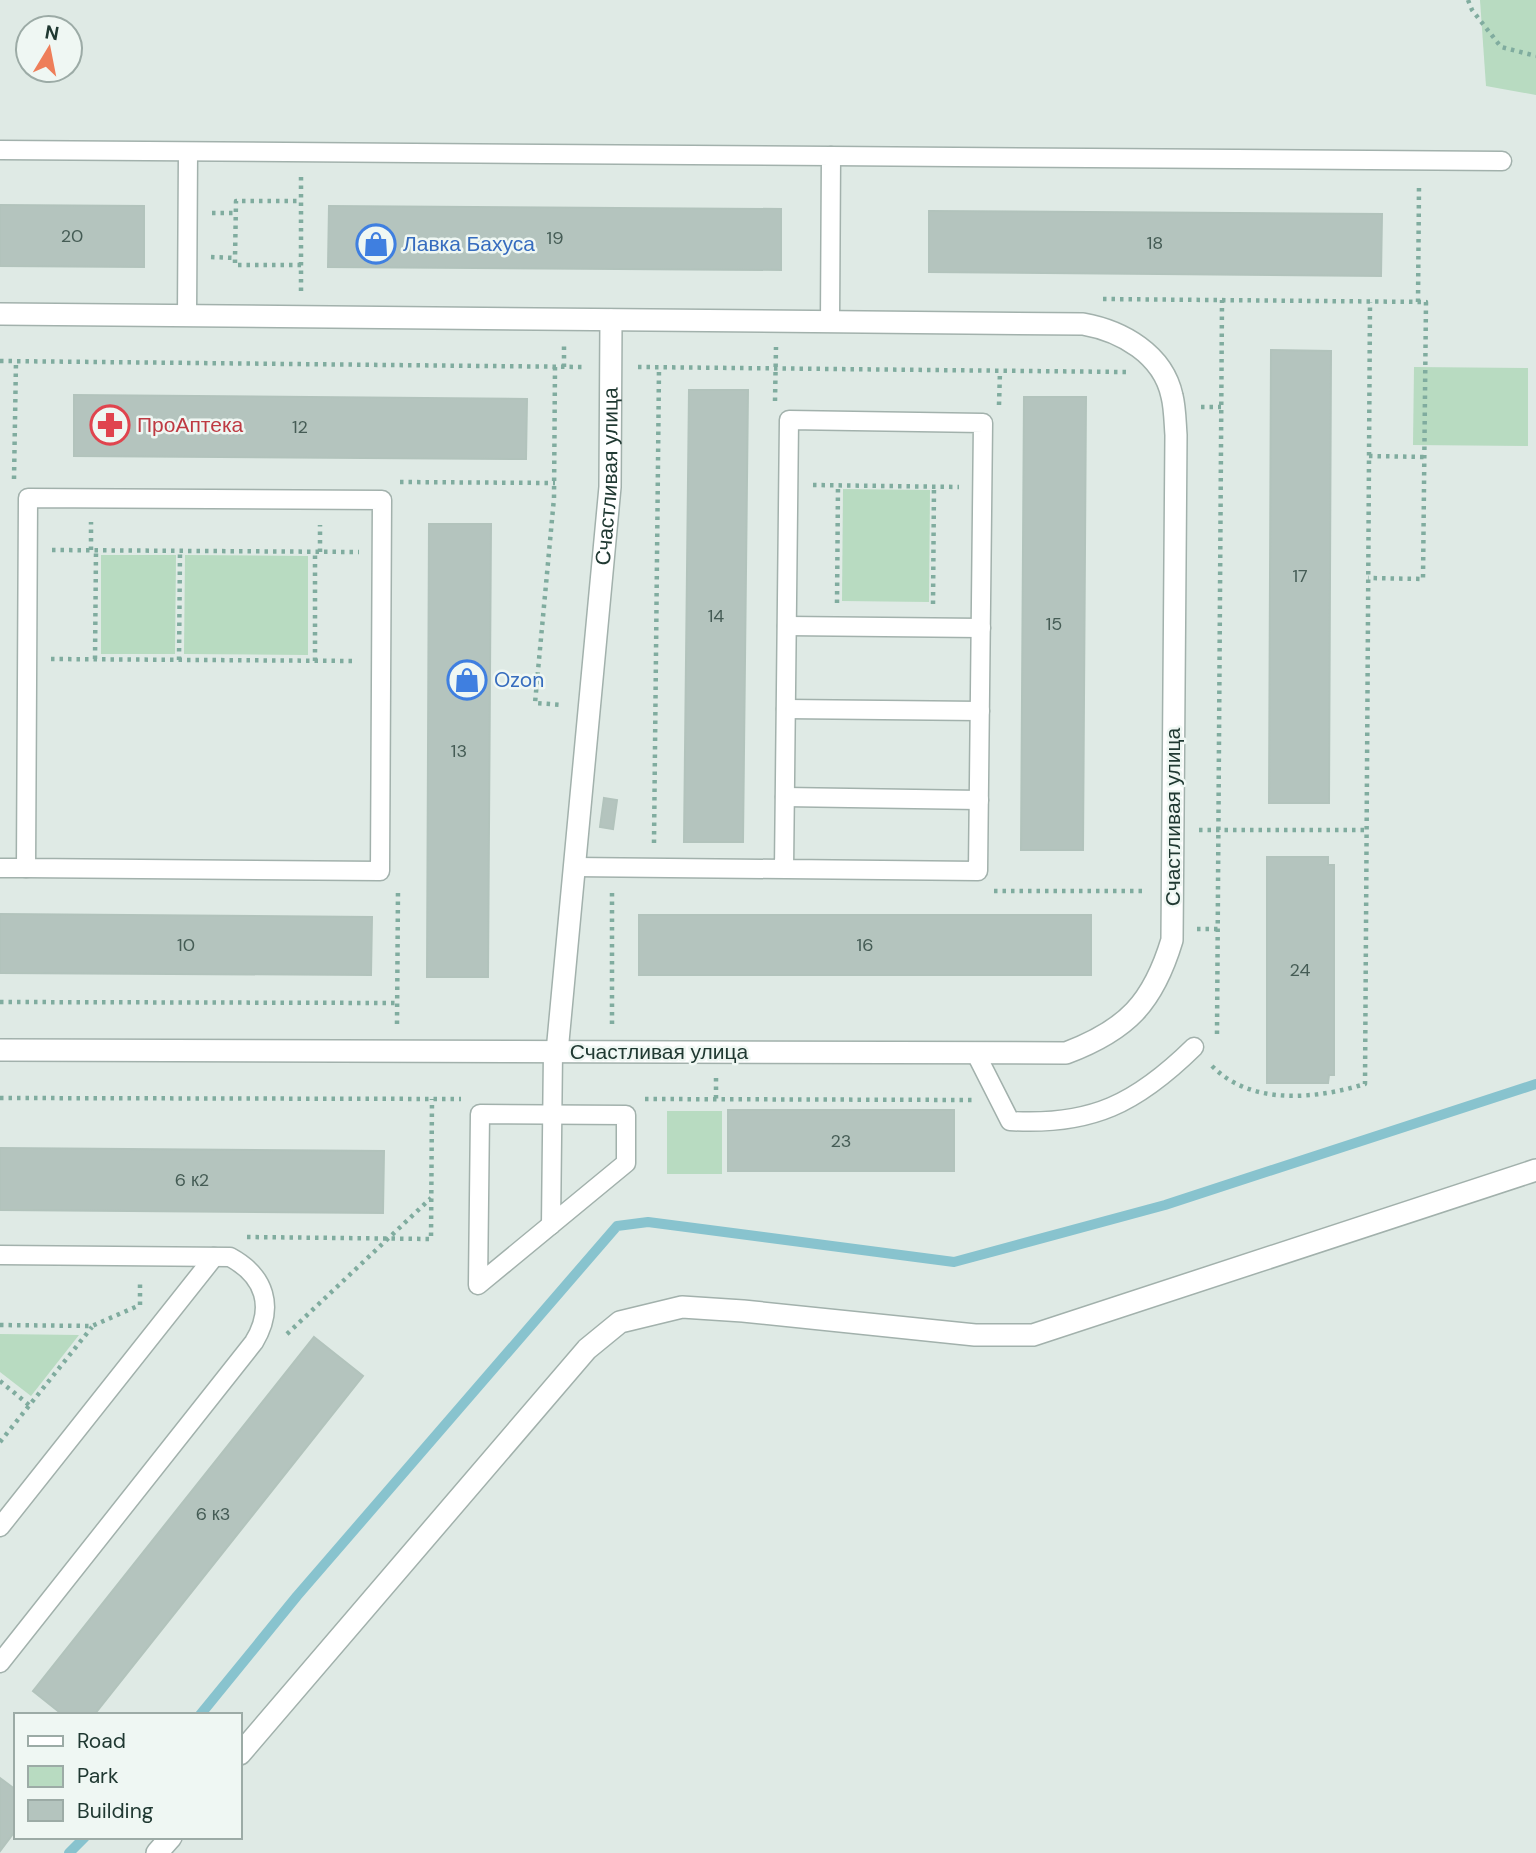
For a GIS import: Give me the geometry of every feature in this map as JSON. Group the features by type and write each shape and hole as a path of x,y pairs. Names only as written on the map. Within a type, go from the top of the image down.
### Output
{"street":[{"name":"Счастливая улица","path":"0,314 1083,324 1122,335 1139,346 1154,361 1172,396 1176,435 1172,940 1164,966 1152,990 1135,1012 1115,1030 1091,1043 1066,1053 0,1050"},
{"name":"Счастливая улица","path":"555,1052 610,487 611,320"},
{"path":"242,1752 587,1349 620,1322 682,1307 975,1335 1033,1335 1536,1170"},
{"path":"158,1853 169,1839"}],"lane":[{"path":"0,150 1502,161"},
{"path":"187,316 188,152"},
{"path":"830,322 831,156"},
{"path":"574,867 978,871 983,422 789,420 784,869"},
{"path":"0,868 380,871 382,500 28,498 26,868"},
{"path":"787,626 981,628"},
{"path":"786,709 980,711"},
{"path":"785,797 979,800"},
{"path":"975,1052 1010,1121 1039,1123 1097,1113 1121,1103 1166,1074 1194,1047"},
{"path":"551,1224 555,1052"},
{"path":"480,1114 552,1115 626,1115 626,1163 478,1285 480,1114"},
{"path":"0,1255 230,1257 244,1265 256,1277 265,1305 261,1331 0,1663"},
{"path":"0,1527 214,1257"}],"path":[{"path":"1468,0 1501,47 1536,56"},
{"path":"301,152 301,291"},
{"path":"1368,578 1423,579 1426,302 1418,302 1419,186"},
{"path":"301,201 236,201 235,265 301,265"},
{"path":"1217,1045 1222,300"},
{"path":"1194,1047 1226,1080 1260,1094 1331,1094 1366,1084 1370,302"},
{"path":"0,361 1126,372"},
{"path":"555,366 554,498 535,703 566,706"},
{"path":"653,868 659,368"},
{"path":"1369,456 1424,457"},
{"path":"789,485 982,487"},
{"path":"837,607 838,485"},
{"path":"933,608 934,486"},
{"path":"27,550 382,552"},
{"path":"96,551 96,659"},
{"path":"179,660 180,551"},
{"path":"315,552 315,661"},
{"path":"27,659 381,661"},
{"path":"1173,829 1367,830"},
{"path":"612,867 612,1035"},
{"path":"1189,929 1218,929"},
{"path":"0,1002 397,1003"},
{"path":"1217,1058 1217,1071"},
{"path":"716,1070 716,1099"},
{"path":"431,1239 432,1099"},
{"path":"0,1325 92,1326 140,1305"},
{"path":"0,1442 92,1326"},
{"path":"0,1381 30,1405"}],"green space":[{"path":"1480,0 1536,0 1536,95 1486,86"},
{"path":"1414,367 1528,368 1528,446 1413,445"},
{"path":"843,489 930,490 929,602 842,601"},
{"path":"101,555 176,555 175,654 101,654"},
{"path":"185,555 308,556 308,655 184,654"},
{"path":"667,1111 722,1111 722,1174 667,1174"},
{"path":"0,1334 79,1335 31,1396 0,1372"}],"building":[{"path":"0,205 144,206 144,267 0,266"},
{"path":"329,206 781,209 781,270 328,267"},
{"path":"929,211 1382,214 1381,276 929,272"},
{"path":"1271,350 1331,351 1329,803 1269,803"},
{"path":"689,390 748,390 743,842 684,842"},
{"path":"74,395 527,399 526,459 74,456"},
{"path":"1024,397 1086,397 1083,850 1021,850"},
{"path":"429,524 491,524 488,977 427,977"},
{"path":"604,798 617,800 613,829 600,827"},
{"path":"1267,857 1328,857 1328,865 1334,865 1334,1075 1329,1075 1328,1083 1267,1083"},
{"path":"0,914 372,917 371,975 0,973"},
{"path":"639,915 1091,915 1091,975 639,975"},
{"path":"728,1110 954,1110 954,1171 728,1171"},
{"path":"0,1148 384,1151 383,1213 0,1210"},
{"path":"314,1337 363,1376 96,1713 60,1713 33,1691"},
{"path":"0,1778 14,1788 14,1833 0,1851"}],"waterway":[{"path":"202,1713 297,1596 617,1226 648,1222 954,1262 1165,1205 1536,1084"},
{"path":"69,1853 83,1839"}],"place":[{"name":"Лавка Бахуса","path":"376,244"},
{"name":"ПроАптека","path":"110,425"},
{"name":"Ozon","path":"467,680"}]}
